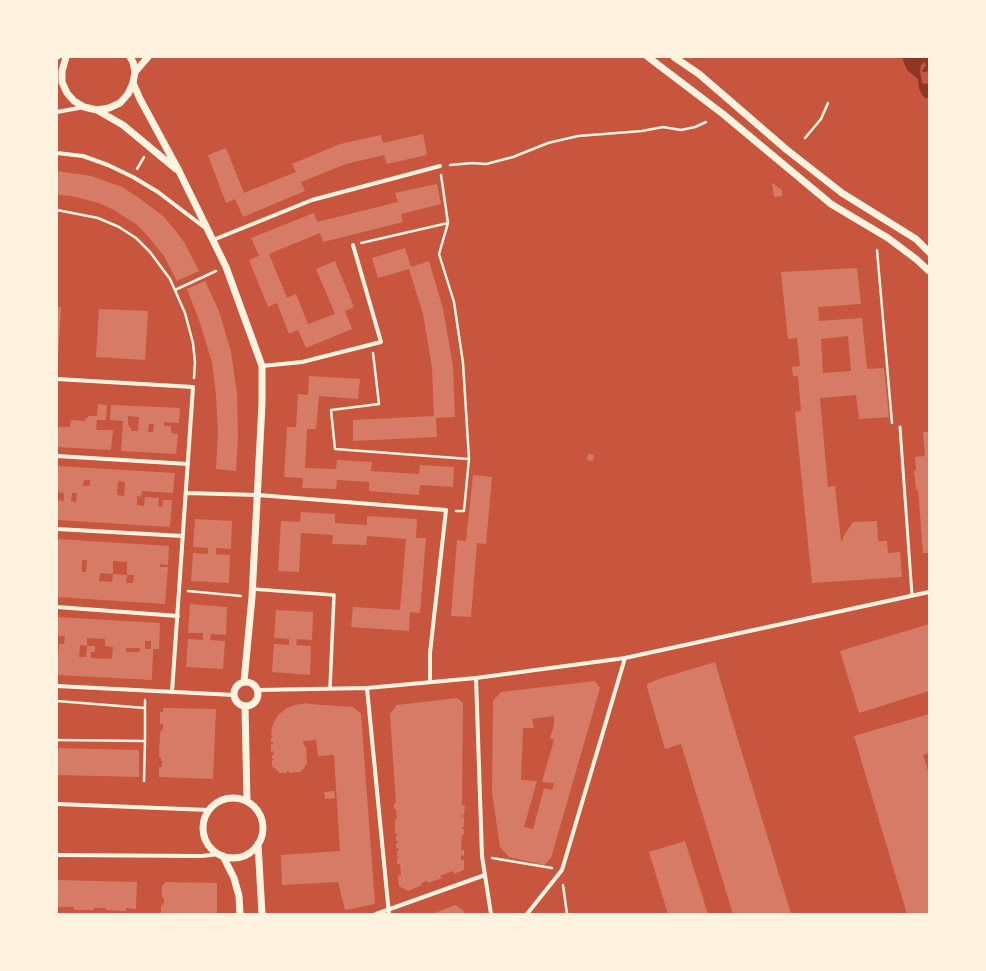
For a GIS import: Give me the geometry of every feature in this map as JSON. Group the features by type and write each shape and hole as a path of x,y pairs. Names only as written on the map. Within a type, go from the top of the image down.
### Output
{"street":[{"path":"66,57 62,71 62,82 67,93 74,101 84,107 97,110 123,125 179,171"},
{"path":"97,110 109,108 120,103 128,94 133,83 134,72 130,57"},
{"path":"134,72 148,57"},
{"path":"648,57 723,114 831,204 888,238 929,271"},
{"path":"674,57 699,74 787,150 842,193 916,239 929,252"},
{"path":"133,83 140,99 179,171 226,267 262,366 262,404 253,589 244,682"},
{"path":"57,112 84,107"},
{"path":"57,153 82,156 108,164 158,192 209,231"},
{"path":"213,240 312,200 440,166"},
{"path":"262,366 302,362 381,342 353,245"},
{"path":"57,379 193,387 172,692"},
{"path":"57,456 188,464"},
{"path":"186,493 258,495 446,510 430,653 430,682"},
{"path":"57,529 183,536"},
{"path":"253,589 334,595 330,688"},
{"path":"258,690 367,688 476,678 625,658 929,592"},
{"path":"57,607 178,616"},
{"path":"527,914 562,870 625,658"},
{"path":"476,678 482,856 491,914"},
{"path":"244,682 251,683 258,690 258,696 255,703 252,705 245,706 238,703 234,695 238,686 244,682"},
{"path":"57,686 234,695"},
{"path":"367,688 389,912"},
{"path":"245,706 247,801"},
{"path":"239,798 247,801 255,807 260,815 263,825 262,835 258,844 252,851 243,856 233,858 221,855 211,849 203,834 204,817 209,810 222,799 239,798"},
{"path":"57,804 144,806 209,810"},
{"path":"258,844 262,914"},
{"path":"57,854 221,855"},
{"path":"221,855 234,878 239,896 240,914"},
{"path":"376,914 389,912 485,875"}],"lane":[{"path":"900,428 912,596"}],"path":[{"path":"805,138 821,118 828,103"},
{"path":"446,510 464,511 469,459 462,355 454,302 439,254 448,223 440,166 472,163 486,164 513,157 548,143 578,136 642,131 663,127 681,130 695,127 706,122"},
{"path":"57,210 98,218 119,227 136,238 161,265 170,279 185,313 193,344 195,362 193,387"},
{"path":"353,245 448,223"},
{"path":"877,250 893,428 900,428"},
{"path":"175,290 202,278"},
{"path":"372,345 379,404 331,410 334,449 469,459"},
{"path":"180,590 252,597"},
{"path":"144,781 145,700"},
{"path":"57,701 145,708"},
{"path":"57,740 145,741"},
{"path":"482,856 562,870"},
{"path":"566,900 567,914"}],"shaded area":[{"path":"902,57 929,57 929,71 922,71 926,65 924,62 921,65 920,71 922,83 929,83 929,98 925,98 922,95 919,88 918,79 907,70"}],"building":[{"path":"423,134 427,155 387,164 384,155 346,164 301,182 305,191 243,217 235,199 226,203 208,155 226,148 244,193 296,172 292,164 340,144 381,135 383,143"},
{"path":"57,171 91,176 122,187 136,196 163,216 174,229 184,242 199,271 177,281 164,256 136,224 99,203 72,196 57,195"},
{"path":"772,183 782,190 782,196 774,197"},
{"path":"437,184 441,204 401,214 403,222 323,242 320,233 269,254 287,298 296,294 308,324 335,314 316,269 335,261 354,307 345,311 352,329 306,348 298,330 289,334 277,303 268,307 249,260 259,256 251,238 314,213 317,222 398,202 395,193"},
{"path":"405,248 411,267 429,261 443,309 453,366 455,417 436,418 437,437 353,441 353,420 434,416 432,368 423,314 409,269 378,278 372,258"},
{"path":"857,268 861,304 818,307 819,321 862,318 867,369 884,368 889,417 859,419 856,395 820,398 828,487 835,486 841,541 853,522 877,521 878,541 887,541 888,553 900,552 902,577 812,583 795,412 801,411 798,376 793,376 792,367 800,366 797,338 788,339 781,272","holes":["848,336 851,371 823,373 821,339"]},
{"path":"205,281 219,311 231,352 237,393 238,436 236,471 216,469 218,434 216,395 212,362 199,320 187,289"},
{"path":"57,307 61,307 58,356 57,356"},
{"path":"99,309 148,311 145,360 96,357"},
{"path":"309,376 360,379 358,399 319,396 316,429 307,429 305,468 336,469 337,460 372,462 371,471 419,474 420,465 454,467 453,487 420,485 419,495 369,491 369,482 337,480 336,489 302,488 303,478 284,477 287,427 296,427 298,394 308,395"},
{"path":"98,404 107,405 106,420 97,420 96,430 113,430 111,450 57,447 57,427 70,427 71,420 85,421 88,416 97,416"},
{"path":"111,405 180,408 179,423 164,422 164,426 171,426 171,433 178,434 176,454 121,451 123,421 110,420","holes":["128,416 139,417 138,431 132,431 128,424","149,424 154,424 153,432 148,432"]},
{"path":"923,432 929,432 929,553 923,553 918,489 916,490 914,471 916,470 915,457 925,456"},
{"path":"588,454 594,455 593,461 587,460"},
{"path":"57,466 175,473 173,493 142,491 141,497 137,496 137,505 144,506 145,497 159,498 158,506 162,507 163,500 172,500 170,527 57,520 57,500 64,501 64,493 57,492","holes":["84,480 90,480 90,486 83,486","118,481 125,482 124,496 117,495","72,493 77,493 76,502 71,501"]},
{"path":"473,475 492,477 486,544 477,543 471,617 451,616 457,540 466,541"},
{"path":"301,512 335,514 335,523 367,525 367,516 417,519 416,538 426,538 420,613 410,612 409,631 351,627 353,607 400,610 406,539 367,536 366,545 332,544 333,535 301,533 299,572 278,571 281,521 300,522"},
{"path":"195,519 232,521 231,549 216,548 216,554 230,555 229,583 191,581 193,553 208,554 208,548 193,547"},
{"path":"57,539 169,546 168,565 160,564 160,567 168,567 165,604 57,597","holes":["82,560 87,560 86,572 82,572","113,561 127,562 127,575 113,574","100,573 113,574 112,582 99,581","127,575 134,575 133,583 126,583"]},
{"path":"190,604 227,607 226,635 211,634 210,640 225,641 223,669 186,667 188,639 203,640 203,633 188,633"},
{"path":"276,610 313,612 312,640 297,639 296,645 311,646 310,675 272,672 274,644 289,645 289,639 274,638"},
{"path":"57,617 160,623 159,649 153,649 152,680 57,675 57,655 58,656 59,644 64,644 65,636 57,636","holes":["87,638 105,639 105,646 113,647 112,659 91,658 91,652 95,652 95,646 87,646","145,641 151,641 151,649 145,649","80,645 87,646 86,657 79,657","126,648 140,648 139,652 126,652"]},
{"path":"929,624 929,691 859,713 840,651"},
{"path":"715,662 791,914 733,914 681,744 665,749 647,684"},
{"path":"595,681 600,688 551,858 544,865 509,857 500,847 492,792 493,701 501,692","holes":["554,716 554,725 550,738 554,740 542,782 554,783 552,790 544,788 533,829 524,827 537,781 521,780 523,728 534,728 532,719"]},
{"path":"457,698 463,703 462,805 465,805 464,815 462,815 462,817 464,817 464,827 462,827 462,829 464,829 464,835 462,835 461,850 464,850 464,856 461,855 461,860 464,860 464,870 454,874 453,871 440,876 442,878 428,883 427,881 421,883 422,885 408,891 399,886 398,876 401,875 400,864 397,864 397,858 399,858 399,856 397,857 397,851 399,848 396,849 396,843 398,843 398,841 396,841 396,835 398,834 395,834 395,819 397,819 396,809 394,809 394,803 396,803 390,714 397,705"},
{"path":"308,703 353,707 361,714 375,904 345,910 338,882 282,885 281,855 340,851 334,755 318,756 316,740 303,741 304,746 306,746 307,765 305,765 300,772 289,773 289,771 287,771 287,773 280,773 272,766 272,760 274,759 272,759 272,755 274,755 273,751 271,752 271,744 273,744 273,742 271,742 271,738 273,736 271,735 272,727 278,715 287,708"},
{"path":"163,708 216,709 213,779 159,777 159,767 162,767 161,758 159,757 160,732 163,728 163,724 160,724 160,712 163,712"},
{"path":"929,714 929,753 923,755 929,774 929,914 907,914 854,736"},
{"path":"57,748 139,750 139,777 57,775"},
{"path":"334,791 335,798 325,799 324,792"},
{"path":"685,841 708,914 668,914 649,852"},
{"path":"57,880 137,882 136,909 126,908 126,911 106,910 106,908 94,908 94,910 74,910 74,907 57,907"},
{"path":"165,882 217,883 217,914 161,914 161,905 163,905 164,901 164,898 162,897 162,885 164,885"},
{"path":"455,905 463,910 464,914 432,914"}]}
